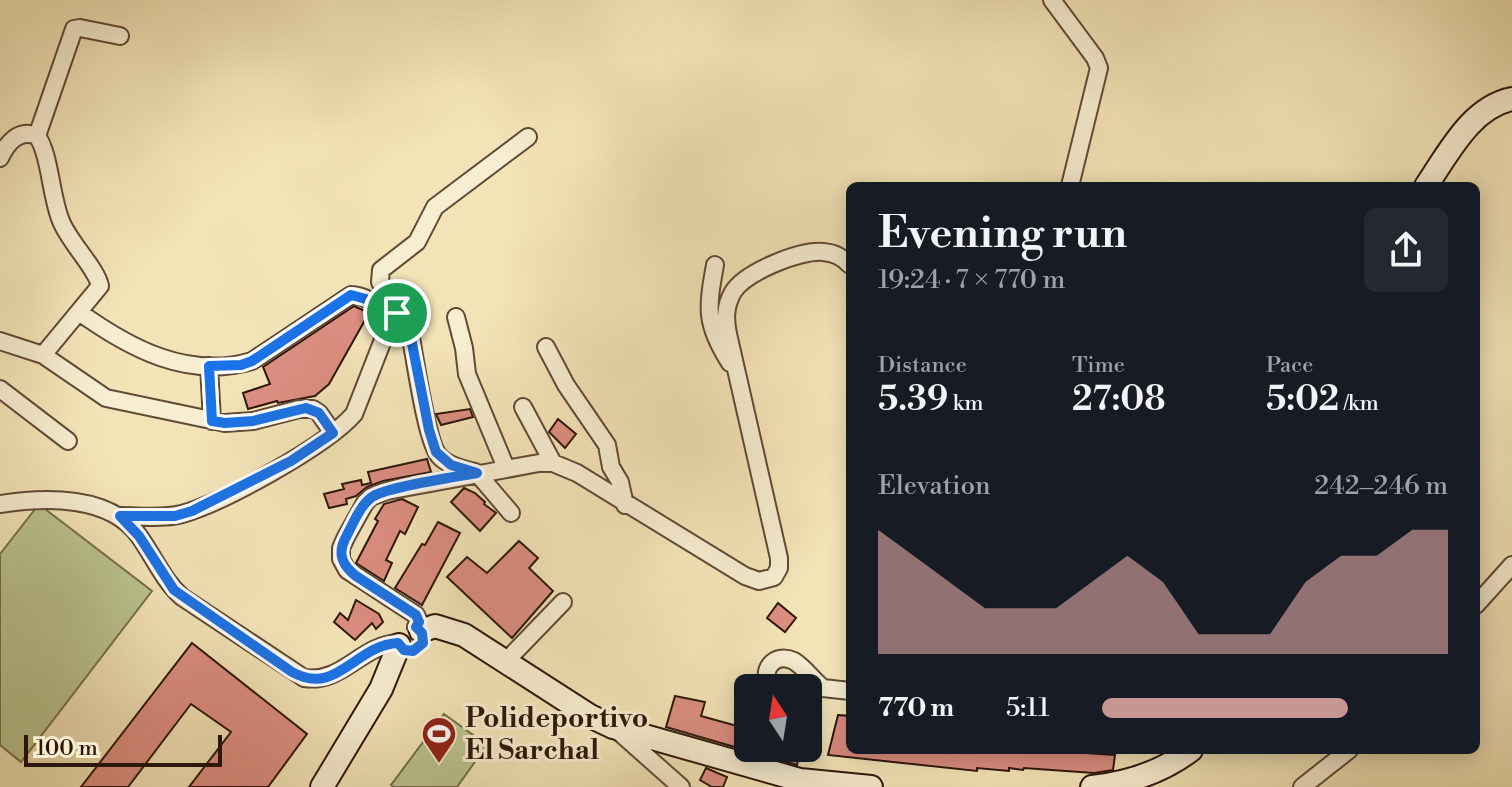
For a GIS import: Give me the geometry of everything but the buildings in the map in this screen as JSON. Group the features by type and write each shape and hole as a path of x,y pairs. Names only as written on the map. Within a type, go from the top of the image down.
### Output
{"main road":[{"path":"1429,182 1476,117 1491,106 1512,99"},
{"path":"322,787 412,640 473,641 590,716 613,727 800,780 871,787"},
{"path":"1092,787 1140,778 1185,754"}],"street":[{"path":"1052,0 1099,68 1071,182"},
{"path":"37,136 74,29 120,36"},
{"path":"0,158 8,145 21,134 37,136 43,146 53,199 62,224 100,286 43,355"},
{"path":"0,504 24,501 75,503 120,516 175,516 192,511 291,461 333,433 354,414 394,315 380,282 381,270 417,242 435,207 528,137"},
{"path":"120,516 139,536 166,581 182,597 304,678 327,679 377,648 412,640 419,622 416,615 347,570 341,559 341,548 365,503 379,493 506,468 553,463 577,473 745,576 759,581 774,577 779,568 779,558 725,319 727,303 734,289 746,278 811,252 832,253 846,261"},
{"path":"715,265 708,317 717,342 737,374"},
{"path":"79,312 116,339 144,352 166,360 209,366 241,365 252,361 351,295 366,299 394,315 404,315 408,321 429,430 439,457 442,475 436,481"},
{"path":"456,317 467,374 506,468"},
{"path":"0,341 43,355 106,398 225,423 253,421 306,408 319,413 333,433"},
{"path":"546,347 566,385 607,445 611,467 620,482 625,505"},
{"path":"209,366 212,421"},
{"path":"0,389 68,441"},
{"path":"523,407 553,463"},
{"path":"439,457 451,465 477,473 511,513"},
{"path":"1480,601 1512,565"},
{"path":"507,660 563,602"},
{"path":"766,674 773,661 782,658 797,664 805,674"},
{"path":"822,689 846,691"},
{"path":"613,727 681,787"},
{"path":"1302,787 1344,754"}],"green space":[{"path":"36,508 45,509 152,591 21,762 0,745 0,554"},
{"name":"Polideportivo El Sarchal","path":"444,714 487,745 457,787 391,785"}],"place":[{"name":"Polideportivo El Sarchal","path":"439,765"}],"route":[{"path":"351,295 359,295 392,317 397,313 404,315 408,321 436,452 451,465 477,473 371,497 341,548 341,559 347,570 419,618 416,627 423,636 421,646 410,652 398,643 390,644 365,654 327,679 304,678 174,590 139,536 120,516 175,516 192,511 291,461 333,433 319,413 306,408 239,423 212,421 209,366 241,365 262,356 351,295"}]}
